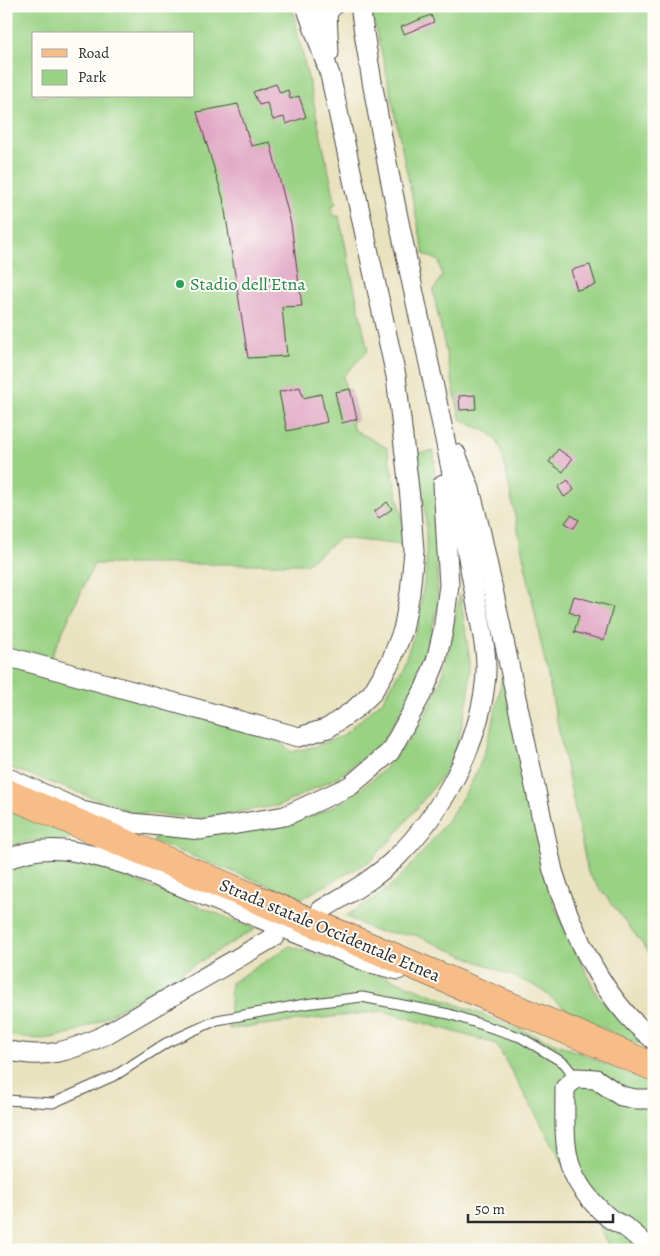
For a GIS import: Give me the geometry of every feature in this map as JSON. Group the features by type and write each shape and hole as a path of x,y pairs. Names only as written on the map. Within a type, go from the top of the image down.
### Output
{"main road":[{"name":"Strada statale Occidentale Etnea","path":"6,793 654,1066"}],"street":[{"path":"6,656 299,737 328,728 355,709 372,693 391,661 403,630 410,593 414,550 396,376 330,75 306,6"},
{"path":"321,910 358,888 398,856 435,810 456,778 470,749 486,682 485,653 440,413 370,80 346,7 327,13 330,75"},
{"path":"6,777 82,811 132,823 201,830 284,816 350,786 390,752 425,688 436,661 443,631 449,585 440,413"},
{"path":"440,413 470,488 553,872 568,914 607,990 619,1007 654,1040"},
{"path":"6,860 39,849 58,848 96,856 131,866 367,962 464,986"},
{"path":"6,1050 44,1056 76,1049 105,1035 274,937"},
{"path":"651,1250 625,1227 609,1219 581,1189 570,1165 564,1140 565,1088 576,1078 596,1079 621,1096 636,1100 651,1099 654,1096"}],"lane":[{"path":"6,1100 53,1103 116,1074 166,1043 217,1020 305,1004 362,997 449,1014 520,1037 564,1063 576,1078"}],"green space":[{"name":"Stadio dell'Etna","path":"6,6 292,6 336,204 332,205 334,216 339,216 368,351 343,376 346,390 350,389 357,419 352,421 353,429 387,448 402,516 403,545 340,538 306,564 94,564 48,663 6,652"},
{"path":"370,6 654,6 654,959 588,873 502,452 490,434 460,418 433,291 442,276 439,261 424,254 385,67"},
{"path":"434,451 438,607 417,686 381,744 338,777 281,805 202,818 135,813 6,766 6,662 277,739 291,752 313,747 342,736 383,700 403,665 418,625 426,570 426,518 416,453"},
{"path":"460,593 470,662 469,693 456,750 443,775 392,839 370,861 302,898 153,841 159,834 284,824 310,817 335,806 358,791 379,774 398,754 428,709 446,664"},
{"path":"502,676 553,902 597,995 641,1039 637,1044 571,1013 536,986 415,935 374,931 346,916 382,893 399,878 440,831 464,796 484,753"},
{"path":"6,808 76,837 25,842 6,848"},
{"path":"55,856 116,873 255,929 97,1022 68,1034 46,1039 24,1038 6,1034 6,870 24,861"},
{"path":"290,946 392,979 585,1055 654,1085 654,1250 614,1250 610,1246 496,1044 383,1011 229,1029 231,983"}],"building":[{"path":"431,15 434,22 404,34 401,27"},
{"path":"276,84 280,93 288,90 290,99 299,96 306,117 286,124 284,117 273,120 267,103 259,105 253,92"},
{"path":"238,104 251,146 270,142 291,224 302,306 282,307 287,356 248,358 223,198 197,112"},
{"path":"590,265 596,285 577,290 571,270"},
{"path":"300,387 303,398 321,394 327,422 287,431 279,392"},
{"path":"350,389 357,419 342,423 335,392"},
{"path":"475,395 476,409 460,410 459,396"},
{"path":"558,449 572,459 563,472 549,462"},
{"path":"568,480 574,490 564,497 558,487"},
{"path":"387,502 392,509 379,518 374,512"},
{"path":"571,515 579,520 574,528 565,523"},
{"path":"574,596 613,607 604,640 574,632 579,616 569,612"}],"place":[{"name":"Stadio dell'Etna","path":"180,284"}]}
